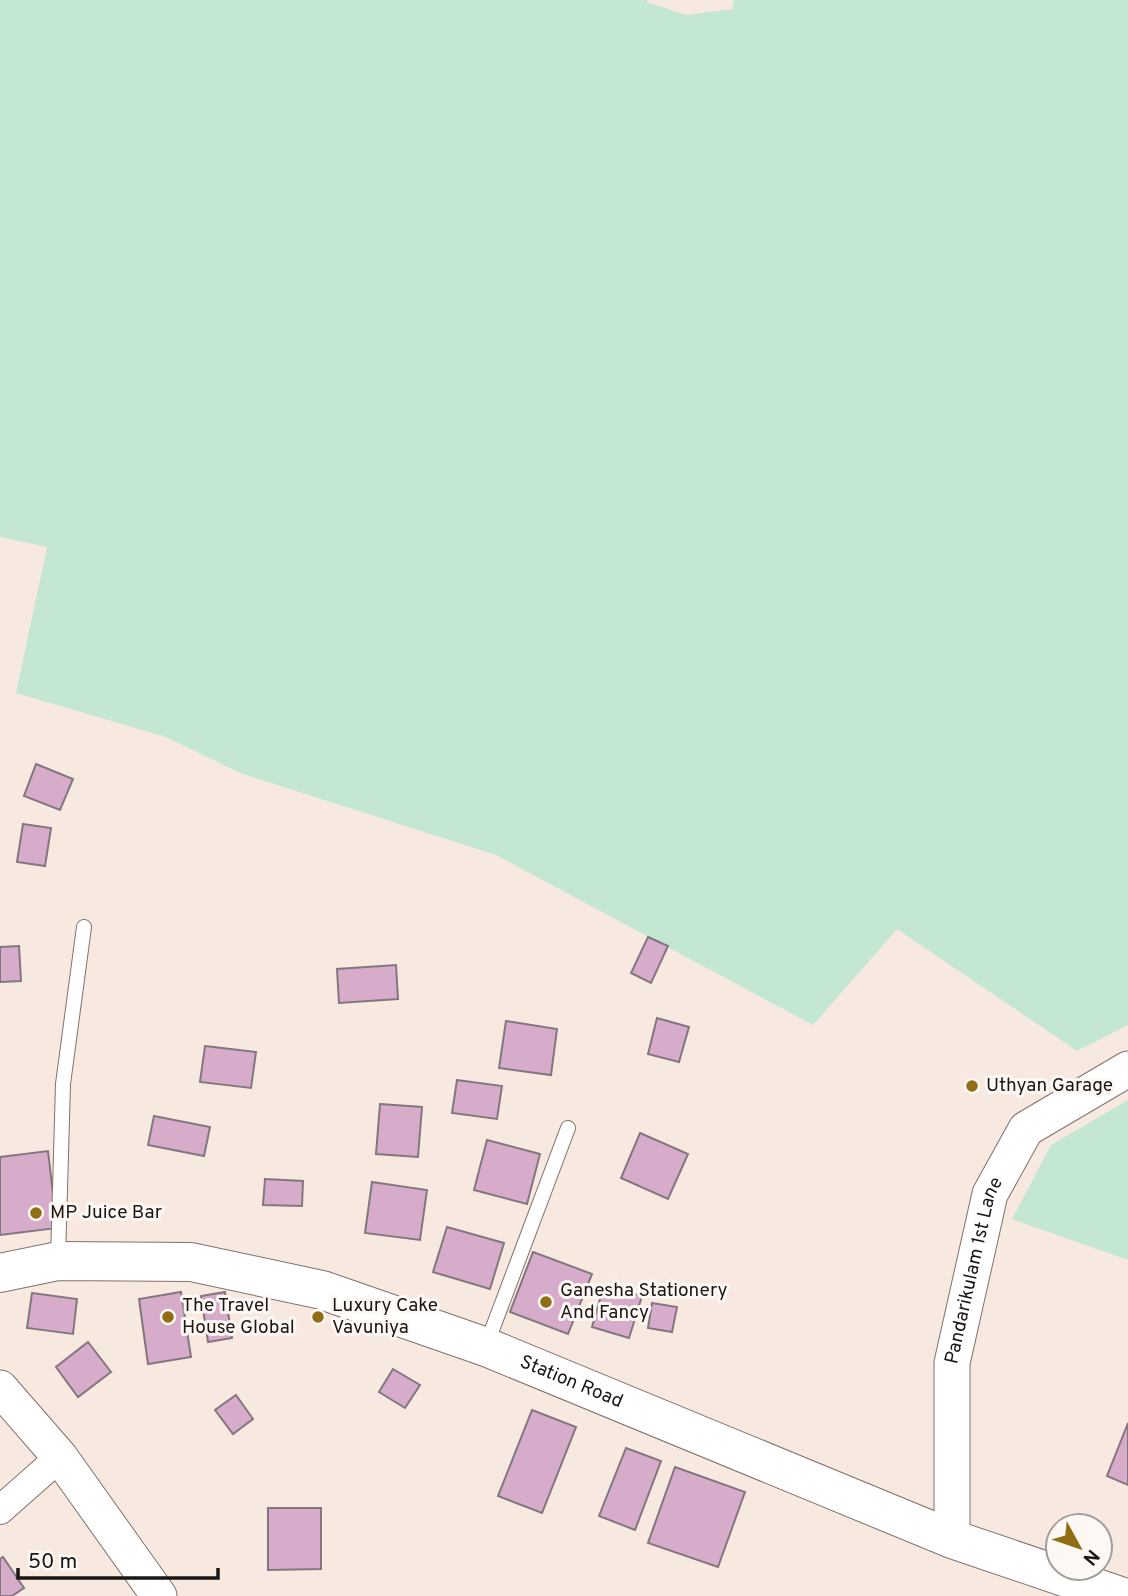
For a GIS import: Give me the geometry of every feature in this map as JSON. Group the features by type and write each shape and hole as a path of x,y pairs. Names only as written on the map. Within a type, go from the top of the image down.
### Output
{"main road":[{"name":"Station Road","path":"0,1273 58,1261 191,1262 322,1290 486,1347 952,1539 1120,1596"}],"street":[{"name":"Pandarikulam 1st Lane","path":"952,1539 952,1363 990,1194 1026,1129 1128,1069"},
{"path":"0,1388 60,1457 159,1596"},
{"path":"0,1510 60,1457"}],"lane":[{"path":"58,1261 63,1084 84,928"},
{"path":"486,1347 568,1128"}],"green space":[{"path":"0,0 647,0 686,15 732,9 734,0 1128,0 1128,1025 1077,1051 897,929 813,1025 496,855 240,773 166,737 16,693 47,547 0,537"},
{"path":"1128,1100 1128,1260 1012,1219 1051,1145"}],"building":[{"path":"36,764 73,779 60,810 24,796"},
{"path":"23,824 51,828 45,866 17,862"},
{"path":"648,937 668,946 651,983 631,973"},
{"path":"19,946 21,981 0,982 0,947"},
{"path":"396,965 398,999 339,1003 337,969"},
{"path":"657,1018 689,1027 679,1062 648,1054"},
{"path":"506,1021 557,1029 551,1075 499,1068"},
{"path":"205,1046 256,1052 251,1088 200,1082"},
{"path":"457,1080 502,1086 497,1119 452,1113"},
{"path":"380,1104 422,1107 418,1157 376,1154"},
{"path":"154,1116 210,1127 204,1156 148,1145"},
{"path":"640,1133 688,1154 668,1199 621,1178"},
{"path":"487,1140 540,1154 527,1204 474,1190"},
{"path":"48,1151 57,1228 0,1235 0,1157"},
{"path":"265,1179 303,1181 302,1206 263,1205"},
{"path":"372,1182 427,1190 420,1240 365,1233"},
{"path":"447,1227 504,1243 490,1289 433,1272"},
{"path":"533,1252 592,1274 568,1334 510,1312"},
{"path":"604,1285 642,1296 629,1338 592,1327"},
{"path":"181,1292 191,1357 148,1364 139,1299"},
{"path":"225,1292 232,1338 208,1342 201,1296"},
{"path":"32,1293 77,1299 73,1334 27,1328"},
{"path":"652,1303 677,1307 672,1332 648,1328"},
{"path":"88,1342 111,1372 78,1397 56,1367"},
{"path":"393,1369 420,1385 405,1408 379,1392"},
{"path":"236,1395 253,1419 233,1434 215,1410"},
{"path":"532,1410 576,1427 542,1513 498,1496"},
{"path":"1128,1423 1128,1485 1107,1476"},
{"path":"626,1448 661,1461 635,1530 599,1516"},
{"path":"675,1467 745,1492 718,1567 648,1543"},
{"path":"268,1508 321,1508 321,1569 268,1570"},
{"path":"3,1557 24,1588 12,1596 0,1596 0,1559"}],"place":[{"name":"Uthyan Garage","path":"972,1086"},
{"name":"MP Juice Bar","path":"36,1213"},
{"name":"Ganesha Stationery And Fancy","path":"546,1302"},
{"name":"The Travel House Global","path":"168,1317"},
{"name":"Luxury Cake Vavuniya","path":"318,1317"}]}
